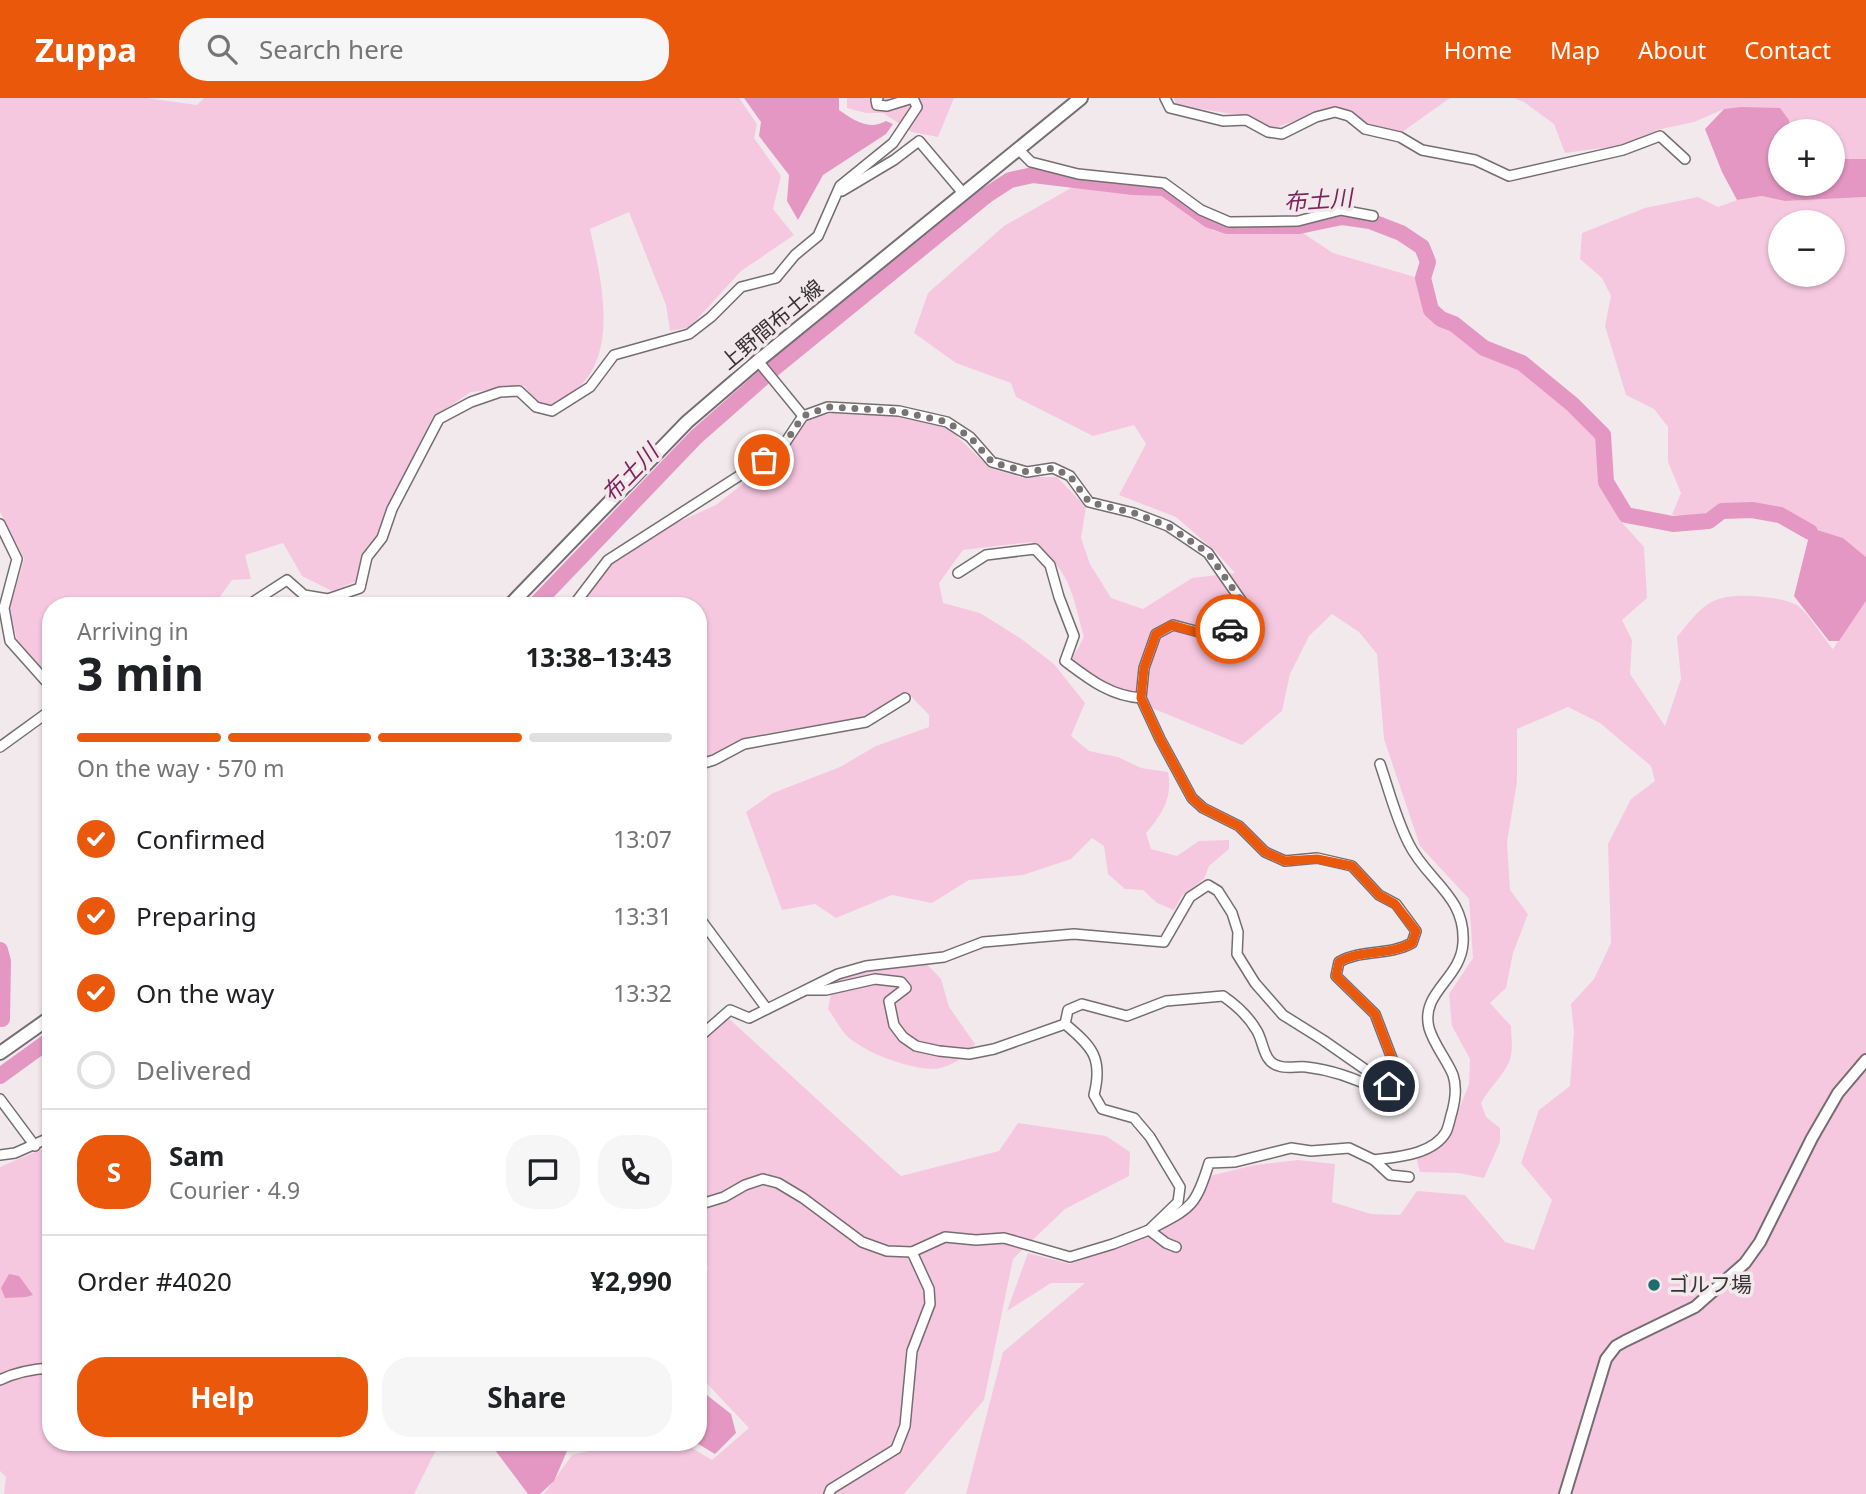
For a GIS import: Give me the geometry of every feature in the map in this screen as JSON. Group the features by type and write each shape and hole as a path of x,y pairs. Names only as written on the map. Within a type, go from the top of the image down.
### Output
{"main road":[{"name":"上野間布土線","path":"518,597 687,422 1081,98"},
{"path":"0,1053 42,1023"}],"street":[{"path":"341,597 360,588 367,557 382,538 392,509 439,419 471,402 500,392 519,391 536,407 552,411 590,387 614,355 689,334 741,287 776,278 795,255 818,236 840,186 893,143 917,107 913,98 887,106 877,105 878,98"},
{"path":"1165,98 1170,108 1223,121 1246,120 1268,132 1282,134 1316,117 1335,112 1349,116 1365,129 1401,137 1422,150 1475,160 1509,176 1623,150 1660,136 1685,159"},
{"path":"834,200 845,188 894,160 919,141 963,193"},
{"path":"1018,149 1031,162 1078,174 1164,183 1201,210 1228,222 1298,221 1341,210 1374,216"},
{"path":"758,361 803,416"},
{"path":"580,597 608,560 781,449 803,416 828,407 899,411 947,422 970,437 992,462 1027,472 1053,468 1070,476 1089,502 1134,513 1168,526 1208,553 1245,606 1244,621 1223,633 1203,633 1172,625 1156,634 1144,668 1141,698 1192,798 1203,808 1239,826 1265,852 1285,861 1317,859 1352,866 1379,895 1395,904 1416,931 1412,943 1401,949 1350,956 1339,962 1336,976 1375,1014 1396,1069 1389,1086 1378,1090 1337,1072 1278,1066 1266,1056 1258,1032 1236,1004 1223,996 1166,1001 1127,1016 1082,1004 1068,1010 1065,1024"},
{"path":"0,524 17,559 4,608 10,641 42,677"},
{"path":"958,573 986,555 1035,549 1050,565 1074,636 1065,661 1122,697 1141,698"},
{"path":"261,597 287,580 304,595 311,597"},
{"path":"707,762 744,744 866,722 905,698"},
{"path":"0,747 42,717"},
{"path":"1374,1160 1407,1155 1434,1144 1445,1133 1455,1100 1454,1078 1429,1028 1429,1004 1459,964 1463,942 1460,912 1449,893 1428,872 1409,844 1380,764"},
{"path":"707,1030 730,1010 749,1018 838,974 866,965 944,957 983,942 1074,934 1164,942 1190,897 1208,885 1218,891 1232,913 1238,932 1237,954 1255,983 1283,1015 1389,1086"},
{"path":"707,928 767,1009"},
{"path":"803,990 826,990 875,979 901,982 906,988 889,1001 894,1025 903,1037 916,1046 969,1055 1065,1024"},
{"path":"1065,1024 1083,1039 1095,1058 1100,1075 1094,1095 1102,1108 1134,1118 1150,1138 1180,1187 1178,1202 1149,1230"},
{"path":"1565,1494 1606,1359 1616,1346 1696,1307 1745,1263 1760,1242 1812,1138 1838,1093 1866,1060"},
{"path":"0,1099 35,1146"},
{"path":"0,1155 42,1142"},
{"path":"707,1203 724,1198 745,1185 763,1179 778,1183 803,1198 862,1242 887,1251 912,1252 944,1237 976,1240 1004,1238 1070,1257 1149,1230 1188,1209 1201,1190 1209,1163 1235,1162 1292,1148 1311,1151 1349,1148 1374,1160 1390,1175 1409,1177"},
{"path":"1149,1230 1176,1247"},
{"path":"829,1494 831,1489 896,1449 905,1426 912,1351 930,1304 929,1289 912,1252"},
{"path":"0,1380 11,1374 42,1369"}],"shaded area":[{"path":"0,98 147,98 197,105 204,98 739,98 757,124 754,138 781,176 773,209 794,235 741,271 690,327 670,331 666,305 629,212 590,229 603,308 600,349 594,367 580,386 552,405 537,402 524,386 471,392 433,417 386,509 378,535 363,552 355,582 332,591 302,576 283,543 245,555 251,579 232,580 220,597 42,597 42,669 17,640 10,608 24,559 0,512"},
{"path":"744,98 839,98 839,110 856,121 867,125 886,121 893,124 886,134 823,175 798,220 787,201 789,175 759,136 761,122"},
{"path":"847,98 954,98 938,137 912,132 883,113 866,113 847,108"},
{"path":"1174,98 1450,98 1402,132 1369,126 1355,113 1333,107 1272,129 1245,116 1176,105"},
{"path":"1514,98 1866,98 1866,159 1845,159 1845,119 1786,119 1759,109 1724,109 1694,122 1657,130 1624,145 1565,153 1554,124"},
{"path":"1780,108 1788,119 1768,119 1768,196 1845,196 1845,159 1866,159 1866,197 1785,201 1762,196 1737,200 1722,172 1705,129 1724,109"},
{"path":"1071,188 1159,192 1214,231 1243,233 1297,229 1333,253 1415,277 1428,311 1477,350 1523,369 1597,438 1601,482 1618,518 1644,547 1647,598 1622,620 1632,640 1630,674 1665,726 1681,679 1677,637 1705,606 1733,596 1756,596 1795,604 1833,649 1866,601 1866,1494 966,1494 1003,1352 1085,1283 1051,1283 1007,1311 1028,1253 1070,1264 1136,1241 1179,1219 1205,1177 1255,1165 1298,1160 1335,1164 1332,1202 1371,1214 1400,1215 1417,1191 1465,1195 1505,1242 1534,1250 1552,1200 1521,1163 1539,1110 1570,1086 1574,1032 1571,1004 1594,979 1611,943 1608,844 1631,799 1655,781 1651,766 1600,723 1568,707 1517,729 1517,782 1507,842 1510,890 1528,914 1513,953 1506,988 1490,1003 1511,1026 1512,1048 1507,1067 1481,1103 1486,1117 1500,1128 1500,1142 1484,1178 1459,1173 1420,1172 1416,1157 1433,1152 1448,1137 1469,1084 1470,1059 1452,1026 1449,994 1473,958 1469,899 1420,846 1384,739 1377,654 1359,632 1332,614 1309,636 1290,674 1282,711 1242,745 1125,697 1072,659 1084,637 1072,595 1055,563 1031,542 963,550 939,583 943,603 980,613 1020,638 1054,664 1085,703 1071,736 1089,751 1118,757 1141,768 1168,772 1169,790 1165,805 1146,833 1151,849 1177,856 1199,841 1229,840 1229,849 1209,866 1204,879 1182,896 1174,910 1157,903 1143,890 1125,889 1108,874 1104,846 1092,838 1071,859 1023,875 969,880 932,903 892,895 836,918 815,904 782,910 746,812 773,793 840,767 876,746 929,727 929,715 907,692 864,717 752,736 723,752 707,757 707,597 585,597 613,562 663,529 716,505 786,450 806,420 837,412 892,415 945,425 990,468 1020,477 1057,477 1086,507 1081,538 1090,564 1111,598 1143,609 1192,578 1235,573 1216,552 1176,517 1119,495 1146,444 1134,425 1093,436 1016,397 1011,383 956,363 914,333 928,293 1004,226"},
{"path":"1762,196 1785,201 1866,197 1866,557 1843,538 1811,528 1772,505 1721,504 1701,516 1672,515 1681,493 1668,462 1668,427 1654,409 1626,395 1605,326 1611,296 1602,278 1580,259 1582,233 1645,208 1698,197 1718,207 1737,200"},
{"path":"1811,528 1843,538 1866,557 1866,601 1839,641 1829,641 1794,596"},
{"path":"917,954 941,979 949,1007 975,1044 958,1061 940,1068 900,1063 876,1054 847,1036 828,1009 833,983 878,961"},
{"path":"727,1017 901,1176 999,1151 1018,1123 1106,1136 1130,1152 1129,1176 1065,1209 1013,1259 984,1400 904,1494 544,1494 572,1455 589,1451 697,1451 712,1460 749,1428 707,1384 707,1036"},
{"path":"42,1149 42,1451 436,1451 414,1494 4,1494 6,1477 0,1471 0,1167"},
{"path":"9,1274 19,1276 33,1295 5,1298 1,1288"},
{"path":"707,1395 731,1414 736,1433 715,1454 707,1449"},
{"path":"496,1451 567,1451 554,1481 540,1494 528,1494"}],"waterway":[{"name":"布土川","path":"772,370 987,195 1010,180 1033,175 1164,188 1209,220 1227,226 1299,226 1342,217 1370,221 1401,233 1422,247 1428,262 1423,278 1431,310 1484,348 1522,363 1572,404 1603,435 1606,482 1626,515 1673,524 1709,521 1722,511 1752,510 1780,515 1810,532"},
{"name":"布土川","path":"543,597 696,437 764,377"},
{"path":"0,950 3,961 2,1019"},
{"name":"布土川","path":"0,1076 42,1046"}],"way so far":[{"path":"764,460 781,449 803,416 828,407 899,411 947,422 970,437 992,462 1027,472 1053,468 1070,476 1089,502 1134,513 1168,526 1208,553 1245,606 1244,621 1230,629"}],"place":[{"name":"ゴルフ場","path":"1654,1285"}],"route":[{"path":"1230,629 1223,633 1203,633 1172,625 1156,634 1144,668 1141,698 1192,798 1203,808 1239,826 1265,852 1285,861 1317,859 1352,866 1379,895 1395,904 1416,931 1412,943 1401,949 1350,956 1339,962 1336,976 1375,1014 1396,1069 1389,1086"}]}
